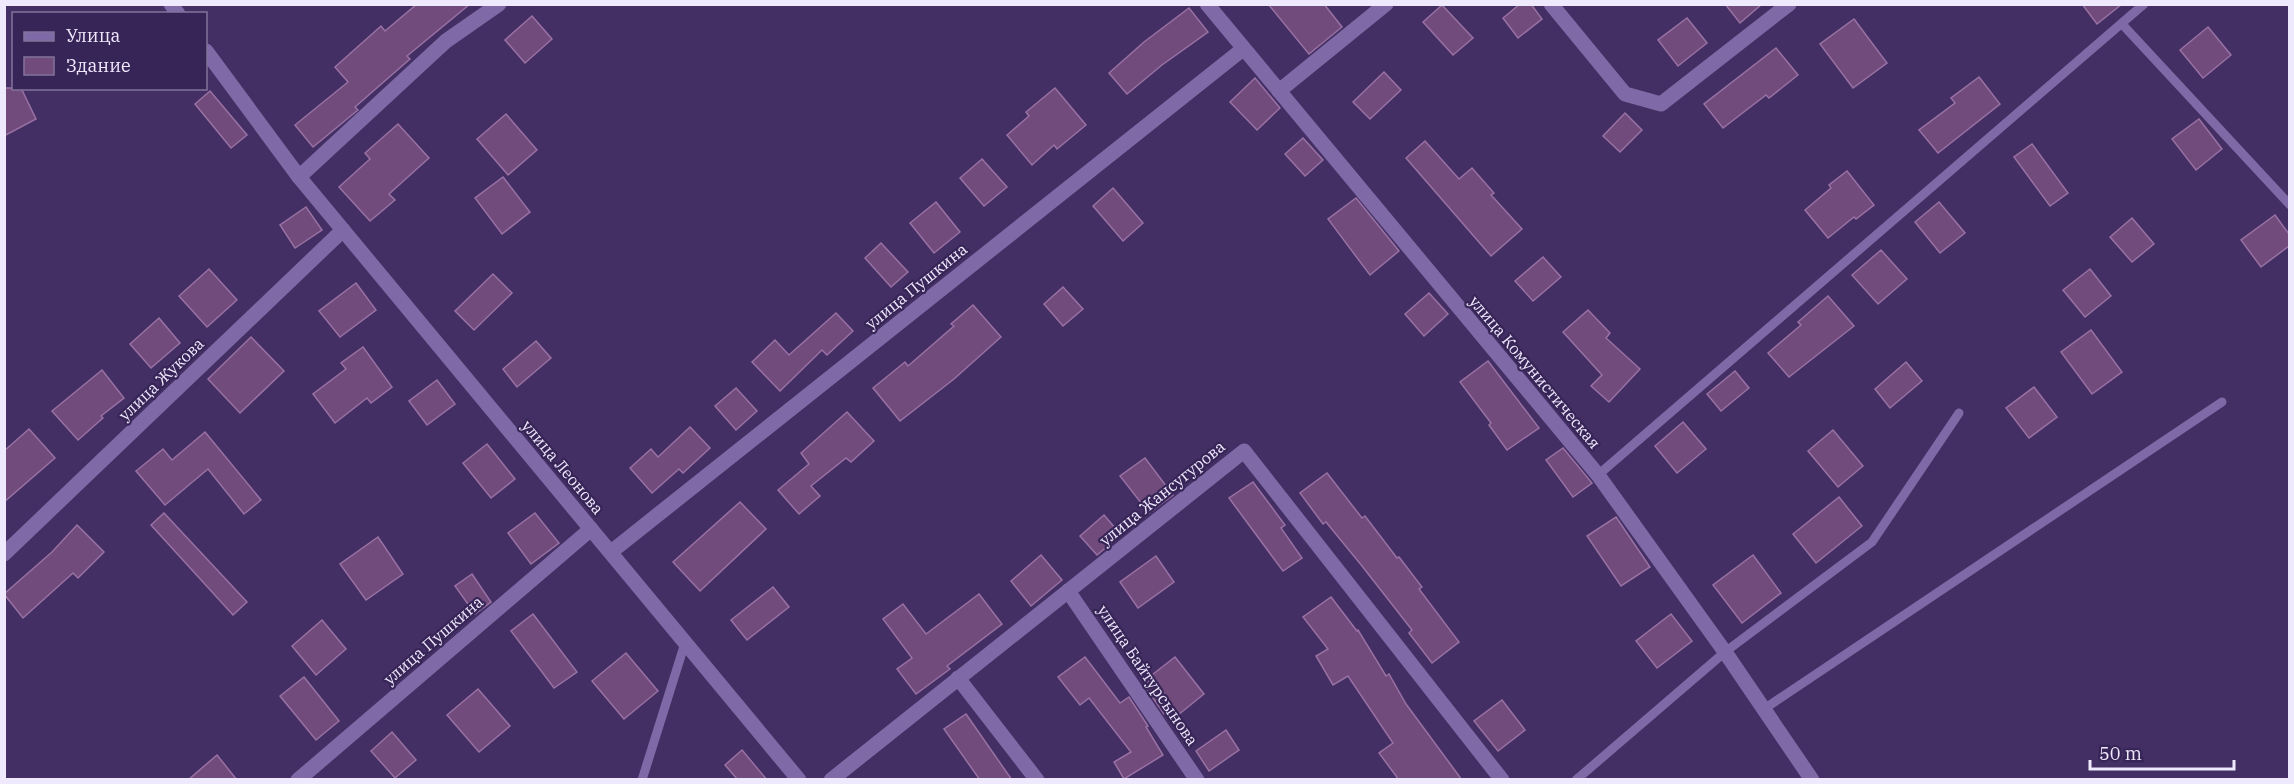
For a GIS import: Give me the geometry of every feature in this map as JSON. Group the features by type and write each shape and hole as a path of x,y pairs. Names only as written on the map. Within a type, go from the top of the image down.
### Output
{"street":[{"path":"299,177 446,41 499,4"},
{"name":"улица Комунистическая","path":"1207,4 1598,475 1725,652 1812,780"},
{"path":"1279,91 1386,4"},
{"path":"1551,4 1625,94 1661,104 1789,4"},
{"name":"улица Пушкина","path":"611,552 1244,49"},
{"name":"улица Леонова","path":"207,52 299,177 799,780"},
{"name":"улица Жукова","path":"4,554 343,230"},
{"name":"улица Жансугурова","path":"831,780 1244,451 1502,780"},
{"name":"улица Пушкина","path":"298,780 591,529"},
{"name":"улица Байтурсынова","path":"1068,591 1197,780"},
{"path":"958,678 1037,780"}],"lane":[{"path":"1598,475 2144,4"},
{"path":"2122,24 2289,205"},
{"path":"1764,709 2222,402"},
{"path":"1576,780 1725,652 1872,542 1959,413"},
{"path":"642,780 685,643"}],"building":[{"path":"417,4 470,4 407,56 410,59 355,107 358,110 313,147 295,125 348,82 335,67 381,26 385,31"},
{"path":"1268,4 1324,4 1342,27 1309,54"},
{"path":"1520,4 1531,4 1542,19 1518,38 1503,18"},
{"path":"1725,4 1762,4 1740,23"},
{"path":"2082,4 2122,4 2097,24"},
{"path":"1442,5 1473,38 1453,55 1423,22"},
{"path":"1189,8 1208,32 1127,94 1109,73 1144,42"},
{"path":"532,16 552,39 525,63 505,40"},
{"path":"1687,18 1707,43 1678,66 1658,40"},
{"path":"1854,19 1887,63 1853,88 1820,44"},
{"path":"2208,27 2231,55 2203,78 2180,50"},
{"path":"1776,48 1798,75 1769,98 1766,95 1723,128 1704,104"},
{"path":"1384,72 1401,90 1370,119 1353,102"},
{"path":"1979,77 2000,104 1938,153 1919,130 1955,103 1951,98"},
{"path":"1255,78 1280,108 1257,130 1230,102"},
{"path":"4,88 22,90 36,119 4,136"},
{"path":"1055,88 1086,125 1057,149 1054,145 1032,165 1007,135 1029,116 1026,112"},
{"path":"210,91 247,135 231,148 195,104"},
{"path":"1625,113 1642,130 1620,152 1603,136"},
{"path":"506,114 537,150 508,175 477,139"},
{"path":"2199,119 2222,149 2196,170 2172,139"},
{"path":"398,124 429,158 389,194 395,200 370,221 339,187 370,159 365,153"},
{"path":"1303,138 1323,160 1305,176 1285,154"},
{"path":"1425,141 1459,179 1472,168 1494,193 1491,195 1522,229 1491,256 1406,158"},
{"path":"2032,144 2068,193 2050,206 2014,157"},
{"path":"982,159 1007,187 984,206 960,178"},
{"path":"1847,171 1874,205 1856,219 1854,217 1828,238 1805,210 1831,188 1829,185"},
{"path":"503,177 530,212 502,234 475,198"},
{"path":"1113,188 1143,223 1123,241 1093,206"},
{"path":"1356,198 1399,251 1370,275 1328,219"},
{"path":"936,202 960,232 934,253 910,223"},
{"path":"1939,202 1965,233 1940,253 1915,222"},
{"path":"306,207 322,230 295,248 280,225"},
{"path":"2275,215 2289,234 2289,246 2261,267 2241,240"},
{"path":"2132,218 2154,244 2132,262 2110,237"},
{"path":"881,243 908,272 891,287 865,258"},
{"path":"1881,250 1907,279 1878,304 1852,275"},
{"path":"1543,257 1561,277 1533,301 1515,281"},
{"path":"209,269 237,300 207,327 179,296"},
{"path":"2090,269 2111,296 2085,317 2063,290"},
{"path":"493,274 512,293 474,330 455,311"},
{"path":"356,283 376,310 340,337 319,311"},
{"path":"1063,287 1083,309 1063,326 1044,304"},
{"path":"1429,293 1448,314 1424,336 1405,314"},
{"path":"1828,296 1854,326 1789,377 1768,353 1801,325 1798,322"},
{"path":"973,305 1001,337 954,379 900,421 873,388 905,362 908,366 954,326 951,324"},
{"path":"1588,310 1610,333 1606,338 1640,369 1609,402 1591,386 1602,375 1563,332"},
{"path":"836,313 853,331 827,355 822,350 780,391 752,362 775,340 789,355"},
{"path":"159,318 180,343 151,368 130,344"},
{"path":"2091,330 2122,372 2092,394 2061,352"},
{"path":"251,337 284,371 240,413 208,379"},
{"path":"536,341 551,358 517,387 503,369"},
{"path":"363,347 392,387 371,403 367,398 335,423 313,394 346,369 341,363"},
{"path":"1488,361 1539,428 1507,450 1489,425 1491,423 1460,382"},
{"path":"1906,362 1922,381 1890,408 1875,389"},
{"path":"102,370 124,398 101,416 103,418 78,440 52,411"},
{"path":"1735,371 1749,388 1721,411 1707,394"},
{"path":"437,380 455,404 427,425 409,401"},
{"path":"2034,387 2057,417 2029,438 2006,408"},
{"path":"736,388 757,411 736,430 715,406"},
{"path":"847,412 874,441 851,462 846,458 811,486 820,496 799,514 778,490 809,464 801,453"},
{"path":"1683,422 1706,449 1677,473 1655,446"},
{"path":"690,427 710,448 683,473 679,469 652,493 630,468 651,449 658,457"},
{"path":"29,429 55,458 4,502 4,451"},
{"path":"1833,430 1863,466 1838,487 1808,451"},
{"path":"205,432 261,500 244,514 208,469 165,505 136,471 163,449 172,460"},
{"path":"487,444 515,479 491,498 463,463"},
{"path":"1563,448 1592,483 1573,497 1546,460"},
{"path":"1145,458 1173,495 1149,513 1120,476"},
{"path":"1327,473 1362,518 1365,516 1397,558 1399,557 1422,587 1419,589 1459,642 1432,663 1409,633 1412,630 1326,522 1323,524 1300,493"},
{"path":"1253,482 1285,525 1281,528 1302,558 1283,571 1229,498"},
{"path":"1839,497 1862,526 1816,563 1793,534"},
{"path":"740,502 766,529 700,591 673,562"},
{"path":"164,513 247,602 233,615 151,525"},
{"path":"535,513 559,543 531,564 508,533"},
{"path":"1104,515 1121,535 1097,555 1080,536"},
{"path":"1616,517 1650,567 1621,586 1587,536"},
{"path":"77,525 104,552 78,578 73,573 23,618 4,594 52,552"},
{"path":"378,537 403,574 366,600 340,564"},
{"path":"1041,555 1062,580 1031,606 1011,581"},
{"path":"1753,555 1781,593 1742,623 1713,585"},
{"path":"1156,556 1174,582 1138,608 1120,582"},
{"path":"472,574 491,602 475,614 455,586"},
{"path":"773,587 789,607 747,640 731,620"},
{"path":"979,594 1002,624 947,666 950,669 916,694 897,669 912,658 883,619 903,604 926,634"},
{"path":"1331,597 1358,630 1386,676 1389,674 1406,704 1462,780 1399,780 1379,753 1393,743 1348,676 1333,685 1316,656 1328,649 1303,617"},
{"path":"533,614 577,672 554,688 511,631"},
{"path":"1671,614 1692,641 1657,668 1636,641"},
{"path":"322,620 346,649 316,675 292,646"},
{"path":"626,653 658,691 624,719 592,681"},
{"path":"1085,657 1120,703 1129,697 1163,755 1124,779 1114,762 1131,752 1089,698 1080,705 1058,677"},
{"path":"1175,657 1204,694 1178,715 1172,707 1164,714 1144,685 1150,680 1148,678"},
{"path":"304,677 339,721 316,740 280,696"},
{"path":"478,689 510,726 479,752 447,715"},
{"path":"1502,700 1525,730 1498,751 1474,721"},
{"path":"966,714 1012,780 980,780 944,729"},
{"path":"1226,730 1239,750 1209,771 1196,751"},
{"path":"392,732 416,760 395,778 371,751"},
{"path":"742,750 767,780 738,780 725,765"},
{"path":"217,755 237,780 188,780"}]}
